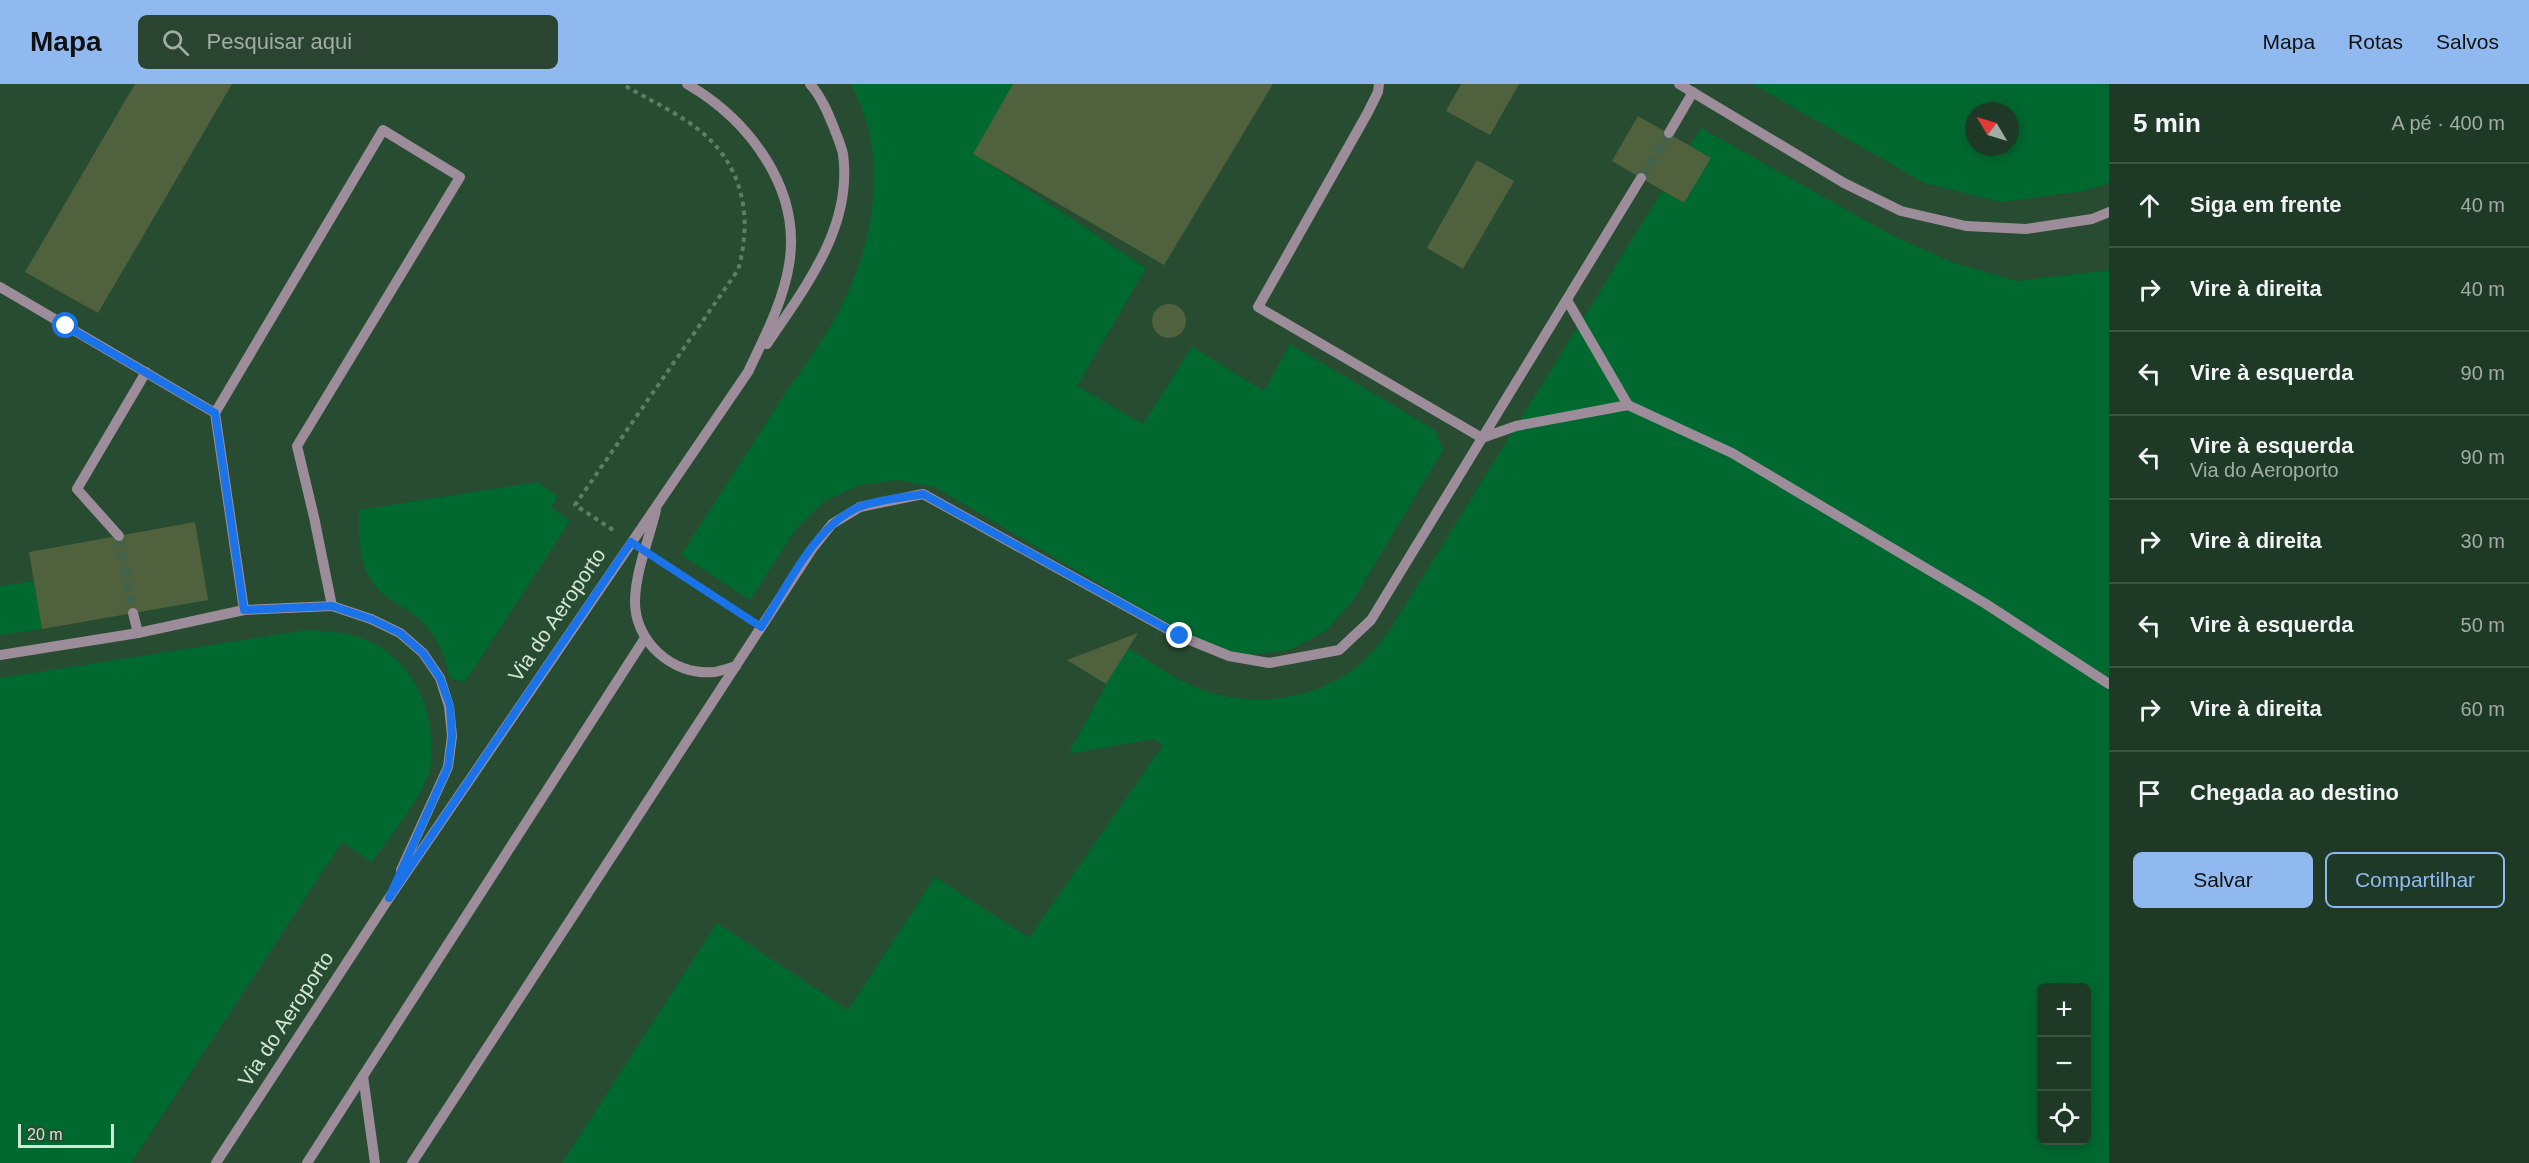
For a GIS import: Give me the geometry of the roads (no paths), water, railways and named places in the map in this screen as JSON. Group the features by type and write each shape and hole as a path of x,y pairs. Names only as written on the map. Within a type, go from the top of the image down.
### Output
{"street":[{"name":"Via do Aeroporto","path":"216,1163 389,898 748,372 775,314 789,265 790,224 783,193 768,162 731,114 687,84"},
{"path":"748,372 817,269 836,229 844,184 843,152 817,91 810,84"},
{"path":"1379,84 1378,92 1367,114 1257,307 1482,438 1516,426 1628,405"},
{"path":"1679,84 1844,183 1901,211 1966,226 2026,229 2092,219 2109,212"},
{"path":"1669,133 1693,92"},
{"path":"244,610 215,413 383,130 460,177 297,446 332,606"},
{"path":"412,1163 812,549 832,524 860,507 923,494 1180,636 1229,656 1269,663 1340,650 1371,620 1641,178"},
{"path":"0,287 215,413"},
{"path":"1567,300 1628,405 1732,453 1986,604 2109,684"},
{"path":"119,536 77,489 146,372"},
{"path":"658,504 635,600 639,624 645,638 667,661 689,670 713,672 736,666"},
{"path":"0,655 138,633 244,610 332,606 371,619 400,633 423,653 440,678 450,706 452,736 448,767 389,898"},
{"path":"133,613 138,633"},
{"path":"307,1163 645,638"},
{"path":"363,1076 375,1163"}],"tunnel":[{"path":"1641,178 1669,133"},
{"path":"119,536 133,613"}]}
